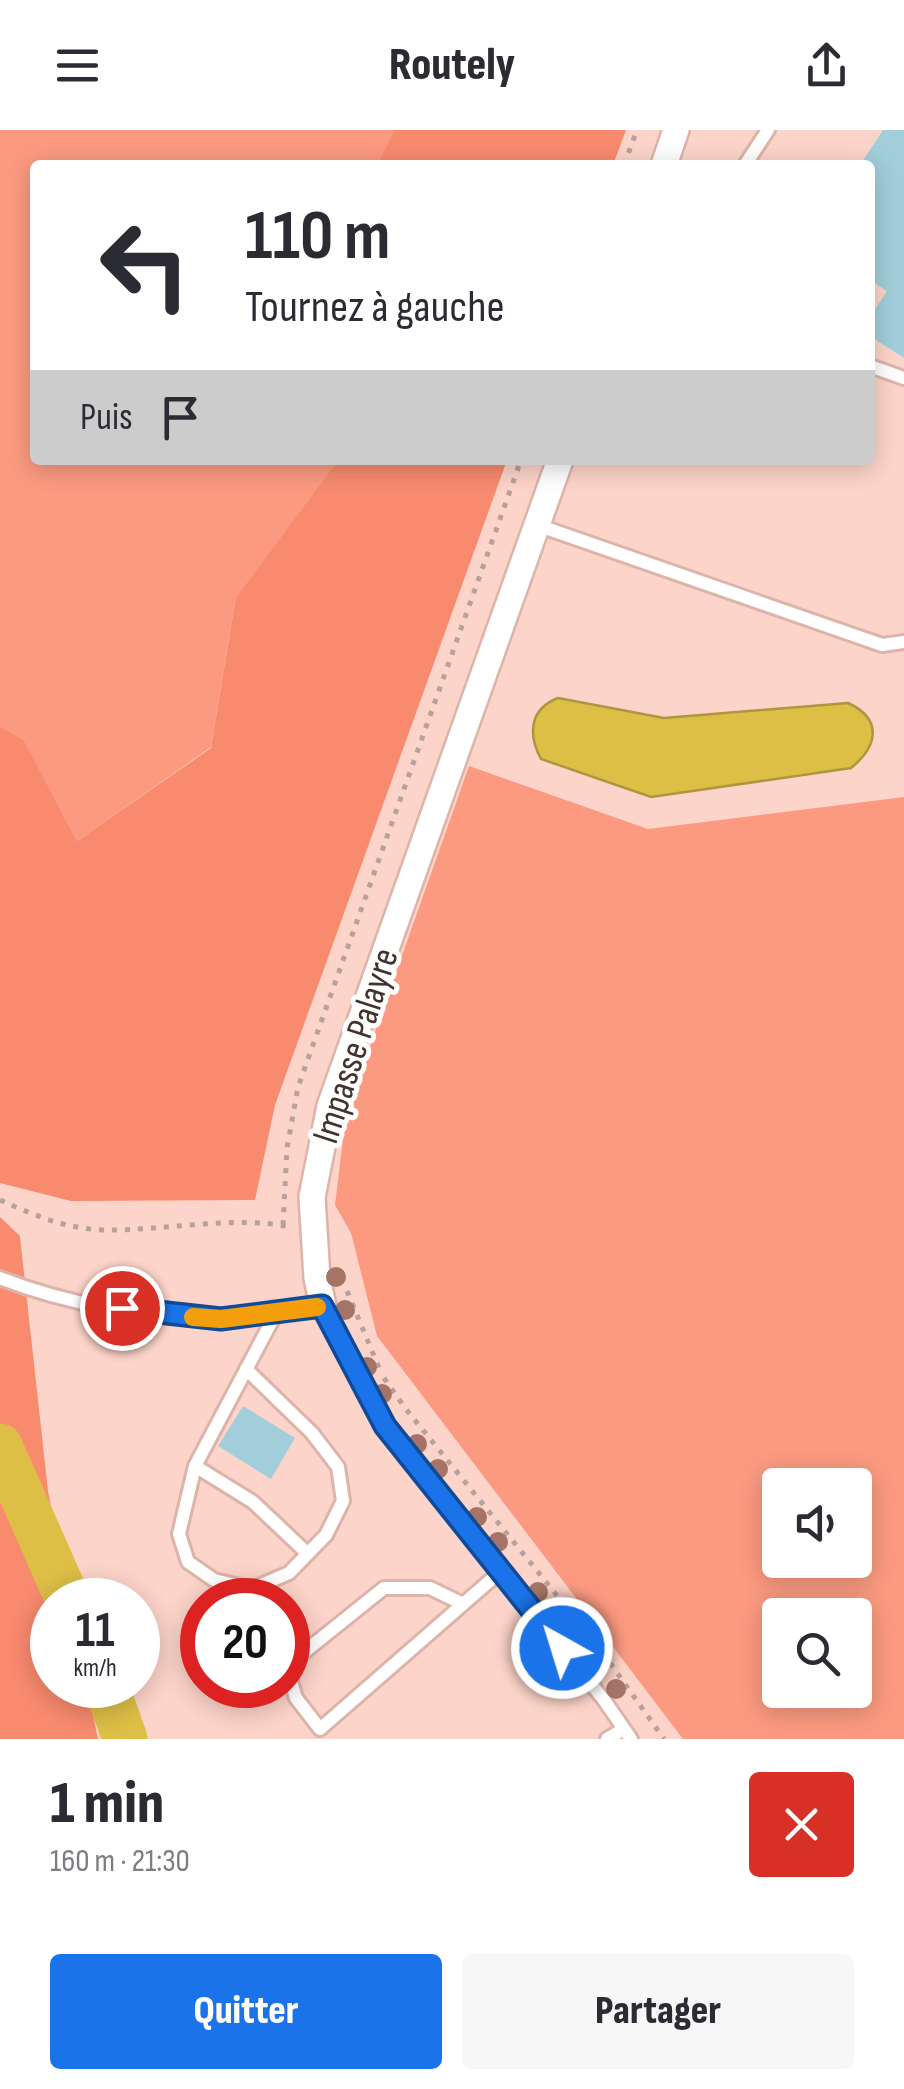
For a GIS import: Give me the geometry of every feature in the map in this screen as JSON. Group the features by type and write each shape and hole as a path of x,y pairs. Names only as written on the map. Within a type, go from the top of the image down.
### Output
{"street":[{"path":"666,160 676,130"},
{"name":"Impasse Palayre","path":"322,1306 312,1196 330,1106 558,465"}],"lane":[{"path":"748,160 768,130"},
{"path":"875,368 904,378"},
{"path":"538,524 882,645 904,642"},
{"path":"0,1278 47,1296 160,1314 221,1319 322,1306"},
{"name":"Impasse Palayre","path":"322,1306 385,1426 628,1734"},
{"path":"246,1369 312,1433 338,1467 343,1501 326,1535 290,1573 252,1589 214,1580 188,1562 179,1534 195,1466 246,1369 275,1314"},
{"path":"195,1466 254,1502 308,1554"},
{"path":"308,1739 501,1571"},
{"path":"310,1647 384,1588 430,1588 463,1604"},
{"path":"304,1708 320,1729"},
{"path":"606,1739 628,1734"}],"path":[{"path":"626,160 637,130"},
{"path":"284,1225 287,1148 298,1086 519,465"},
{"path":"0,1200 41,1219 102,1230 198,1224 314,1227"},
{"path":"346,1289 382,1376 404,1408 598,1646 664,1739"}],"shaded area":[{"path":"0,130 904,130 904,1739 98,1739 92,1708 160,1708 160,1578 66,1578 48,1491 21,1237 0,1217"},
{"path":"0,130 394,130 379,160 30,160 30,465 334,465 236,597 211,747 77,841 24,740 0,726"},
{"path":"394,130 626,130 615,160 379,160"},
{"path":"334,465 505,465 275,1105 255,1200 71,1201 0,1183 0,726 24,740 77,841 211,748 236,597"},
{"path":"558,698 664,718 848,703 867,717 873,733 867,751 851,768 651,797 541,759 534,741 536,716"},
{"path":"469,766 648,829 904,797 904,1739 683,1739 377,1336 351,1233 335,1205 346,1114"},
{"path":"0,1217 20,1236 48,1491 66,1578 30,1578 30,1708 92,1708 98,1739 0,1739"}],"building":[{"path":"883,130 904,130 904,358 875,339 875,309 887,291 875,283 875,160 863,160"},
{"path":"243,1406 295,1438 271,1479 218,1446"}],"waterway":[{"path":"0,1446 58,1578"},
{"path":"114,1708 125,1739"}],"slow traffic":[{"path":"193,1317 221,1319 317,1307"}],"route":[{"path":"122,1308 221,1319 322,1306 385,1426 562,1648"}]}
